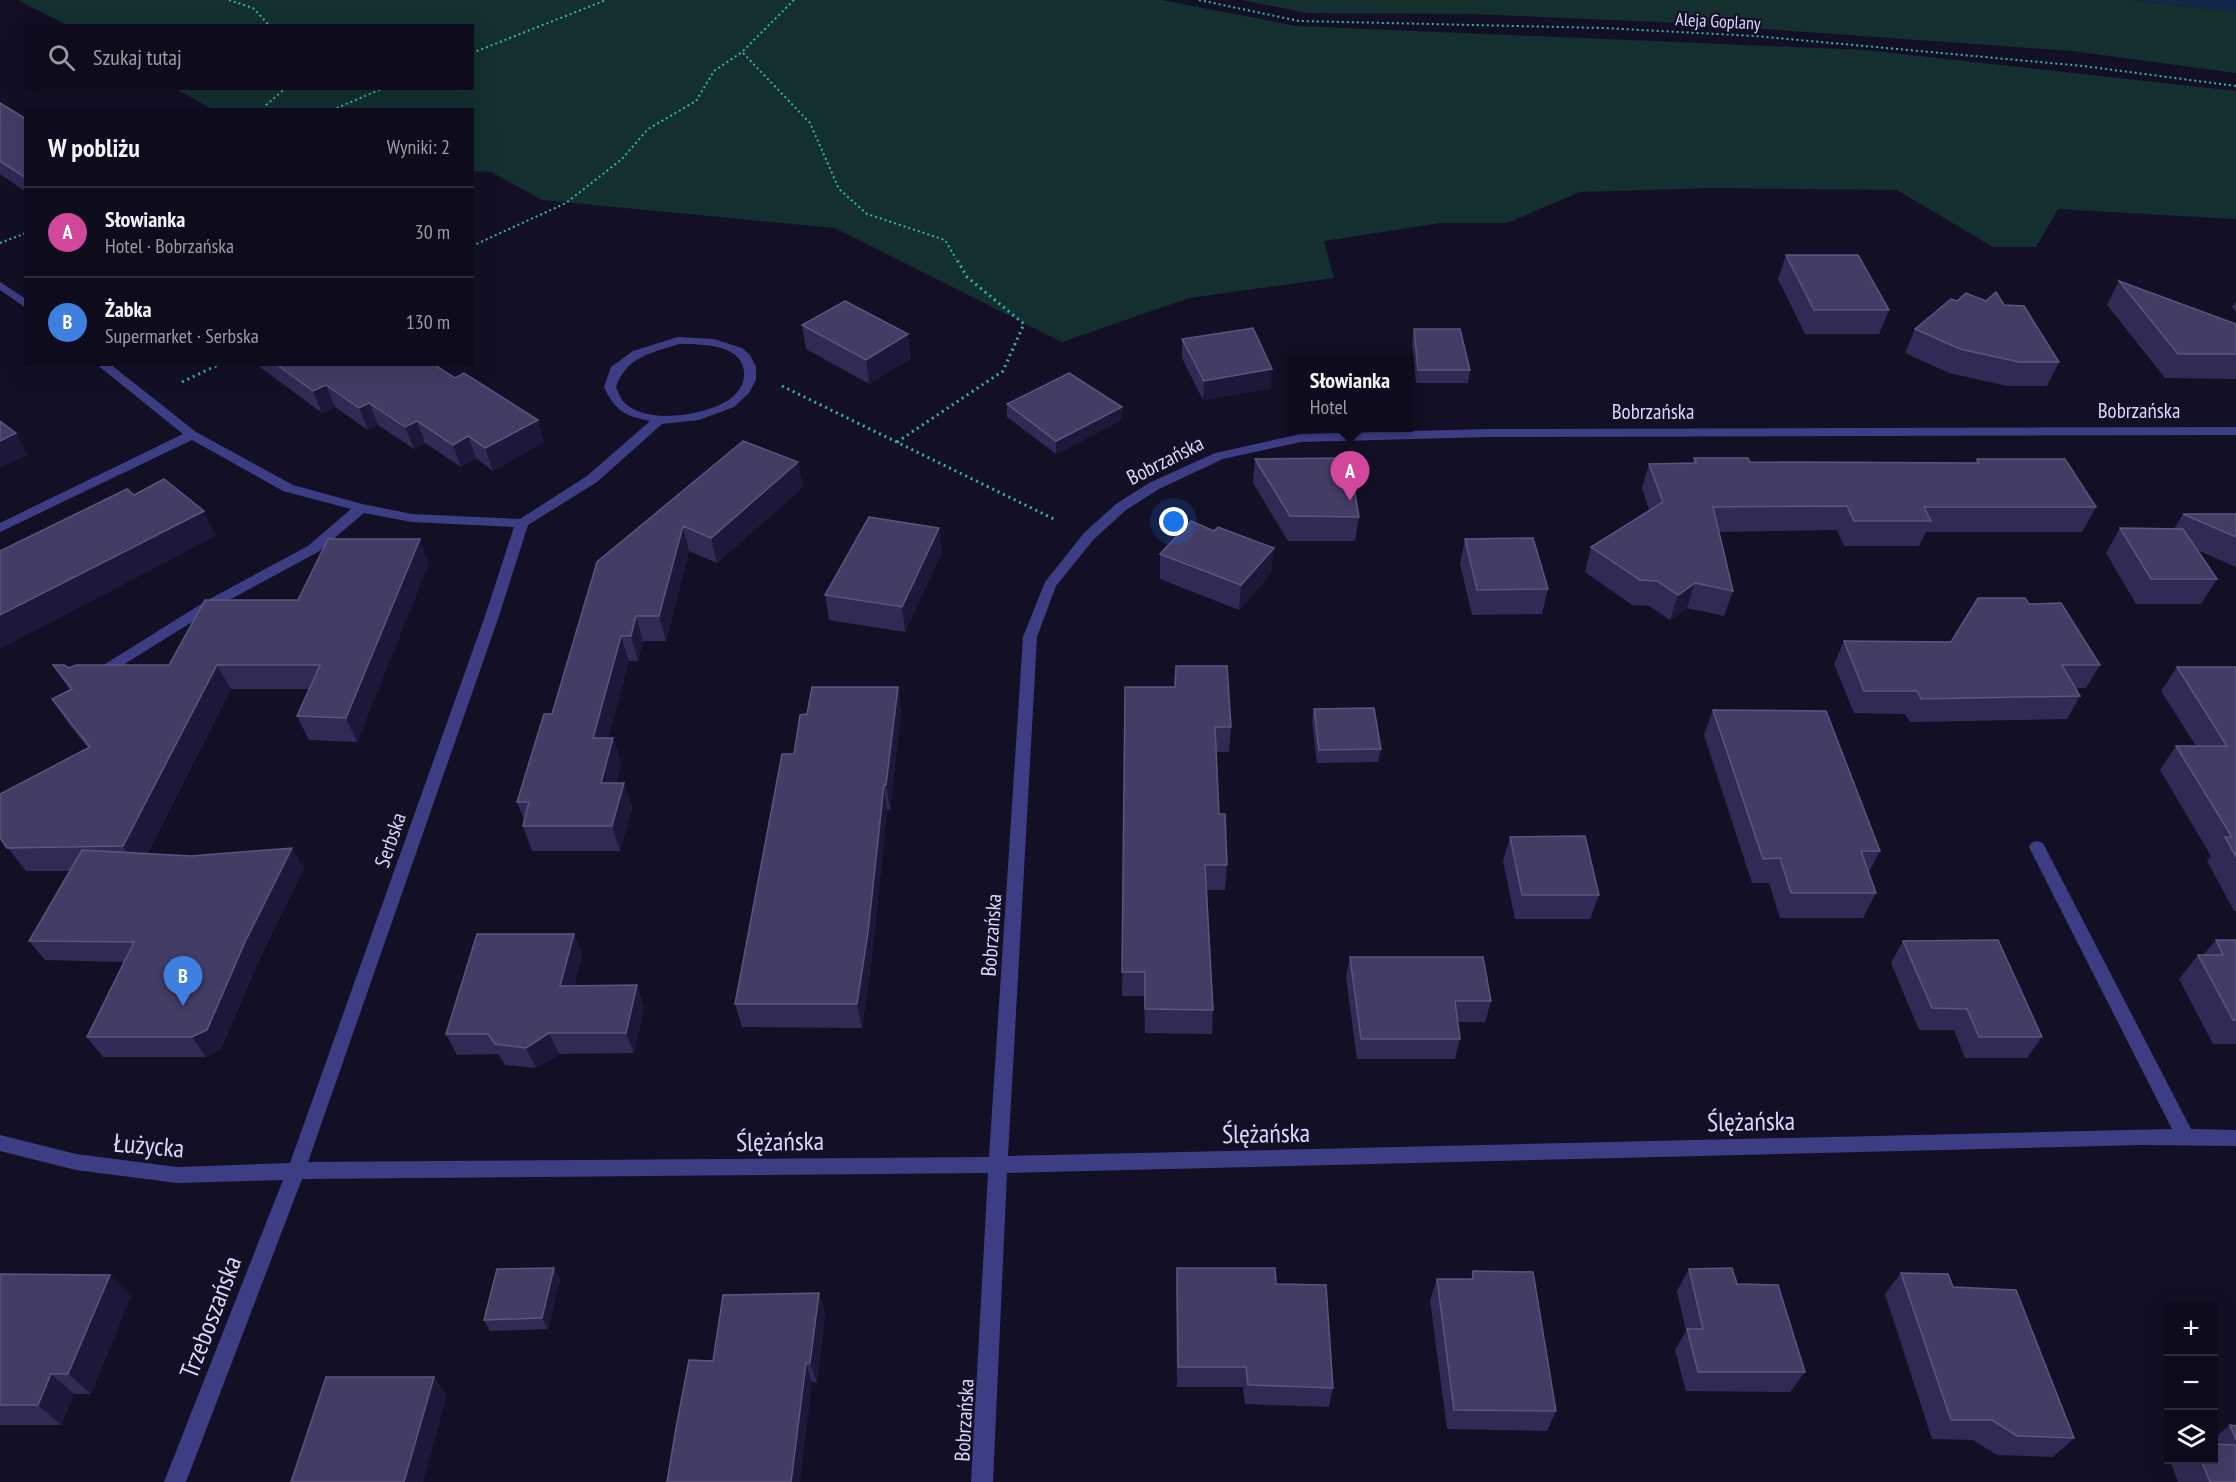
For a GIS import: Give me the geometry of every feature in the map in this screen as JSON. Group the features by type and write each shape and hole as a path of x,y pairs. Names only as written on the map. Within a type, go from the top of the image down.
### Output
{"street":[{"path":"0,285 24,303"},
{"path":"678,340 705,340 729,346 746,357 752,371 748,386 735,401 713,413 686,420 658,421 633,415 616,404 609,388 611,379 613,372 628,357 651,346 678,340"},
{"path":"105,366 192,435 288,488 361,508 412,518 522,523 592,479 658,421"},
{"name":"Bobrzańska","path":"982,1482 998,1165 1030,637 1050,585 1089,536 1120,507 1154,486 1219,456 1301,438 1488,433 2236,432"},
{"path":"0,528 192,435"},
{"path":"84,685 211,604 313,549 361,508"},
{"name":"Serbska","path":"296,1171 491,619 522,523"},
{"path":"2037,847 2185,1137"},
{"name":"Ślężańska","path":"296,1171 998,1165 2185,1137 2236,1138"},
{"name":"Łużycka","path":"0,1143 76,1162 177,1175 296,1171"},
{"name":"Trzeboszańska","path":"175,1482 296,1171"}],"path":[{"path":"229,0 253,8 268,24"},
{"path":"474,52 606,0"},
{"path":"474,245 566,203 622,159 648,129 696,101 714,71 742,52 794,0"},
{"name":"Aleja Goplany","path":"1198,0 1299,21 1603,28 1755,36 2083,66 2236,86"},
{"path":"742,52 810,123 839,189 867,214 945,240 967,277 1024,324 1003,371 897,442"},
{"path":"265,108 284,90"},
{"path":"337,108 379,90"},
{"path":"0,243 24,234"},
{"path":"752,371 1089,536"}],"green space":[{"path":"18,0 1162,0 1296,26 1865,50 2236,91 2236,219 2058,209 2036,247 1993,247 1897,190 1711,188 1580,192 1507,223 1440,223 1324,241 1334,278 1189,298 1062,342 835,228 542,200 491,172 474,171 474,108 210,108 178,90 474,90 474,24 65,24"},
{"path":"1242,0 2134,0 2236,12 2236,73 2072,51 1681,23 1473,14 1307,13"}],"water":[{"path":"2134,0 2236,0 2236,12"}],"building":[{"path":"0,103 24,118 24,177 0,161"},
{"path":"1786,255 1858,255 1889,310 1814,310"},
{"path":"2119,281 2236,324 2236,354 2178,354"},
{"path":"1996,292 2004,305 2024,306 2059,362 2019,362 1960,349 1915,329 1951,299 1957,301 1966,293 1986,301"},
{"path":"845,301 908,334 866,360 802,325"},
{"path":"1253,328 1272,369 1204,381 1182,339"},
{"path":"1414,329 1460,329 1470,370 1418,370"},
{"path":"279,366 436,366 455,378 464,373 538,420 485,448 468,436 453,445 417,421 405,427 369,403 359,408 326,385 313,391"},
{"path":"1069,373 1122,407 1056,441 1007,404"},
{"path":"0,421 16,433 0,441"},
{"path":"743,441 798,462 711,538 683,526 659,616 636,616 631,636 621,636 593,738 613,738 601,783 624,783 612,826 523,826 529,802 517,802 544,714 552,714 597,562"},
{"path":"1349,458 1359,517 1290,516 1255,459"},
{"path":"1694,458 1748,458 1750,462 1979,463 1977,459 2065,459 2096,507 1924,507 1931,521 1854,521 1847,506 1713,507 1733,591 1695,583 1678,595 1657,581 1640,580 1591,547 1663,502 1649,464 1696,463"},
{"path":"164,479 204,511 0,615 0,551 127,489 134,495"},
{"path":"2183,514 2236,514 2236,537"},
{"path":"869,517 939,528 902,607 825,595"},
{"path":"1191,521 1214,531 1218,527 1274,548 1241,585 1160,554"},
{"path":"2120,528 2183,529 2217,579 2151,579"},
{"path":"1533,538 1548,589 1477,590 1465,539"},
{"path":"328,539 420,539 346,718 297,716 320,665 217,665 123,846 7,848 0,838 0,794 90,747 52,699 72,689 53,665 64,665 69,668 76,665 169,665 205,600 298,600"},
{"path":"1978,598 2025,598 2029,604 2061,603 2100,665 2062,665 2080,696 1921,699 1917,691 1864,691 1844,641 1951,642"},
{"path":"1176,666 1227,666 1231,727 1215,727 1219,814 1225,814 1227,865 1205,865 1213,1010 1145,1009 1145,972 1122,972 1125,687 1175,687"},
{"path":"2177,667 2236,667 2236,857 2225,837 2232,837 2176,746 2227,746"},
{"path":"812,687 898,687 857,1004 735,1004 782,754 794,754 800,715 807,714"},
{"path":"1374,708 1381,749 1319,750 1314,709"},
{"path":"1713,710 1826,711 1880,851 1861,851 1876,893 1791,893 1780,858 1763,859"},
{"path":"1585,836 1599,895 1522,895 1510,837"},
{"path":"292,848 245,942 207,1030 192,1037 87,1037 134,942 29,941 82,850 191,856"},
{"path":"477,934 574,934 560,986 637,985 626,1033 549,1033 526,1048 495,1044 488,1034 446,1034"},
{"path":"1998,940 2042,1037 1979,1037 1967,1009 1932,1008 1903,941"},
{"path":"2216,940 2236,940 2236,1020 2233,1020 2198,955 2223,955"},
{"path":"1350,957 1483,957 1491,1001 1455,1001 1460,1039 1361,1039"},
{"path":"554,1268 542,1318 484,1320 497,1269"},
{"path":"1177,1268 1275,1268 1276,1284 1326,1285 1333,1388 1248,1385 1246,1367 1178,1367"},
{"path":"1732,1268 1737,1284 1778,1285 1805,1372 1698,1372 1687,1329 1703,1329 1689,1269"},
{"path":"1473,1271 1533,1272 1556,1411 1454,1410 1437,1279 1473,1279"},
{"path":"1901,1273 1948,1274 1953,1287 2016,1290 2074,1438 2017,1436 1992,1420 1951,1420"},
{"path":"0,1274 110,1275 68,1374 51,1374 38,1405 0,1405"},
{"path":"819,1293 810,1363 806,1363 791,1482 667,1482 689,1360 713,1361 723,1295"},
{"path":"326,1377 434,1377 404,1482 291,1482"},
{"path":"2230,1425 2236,1426 2236,1440"},
{"path":"2218,1444 2236,1445 2236,1482 2210,1482 2203,1464 2218,1464"}],"place":[{"name":"Słowianka","path":"1350,501"},
{"name":"Żabka","path":"183,1006"}]}
